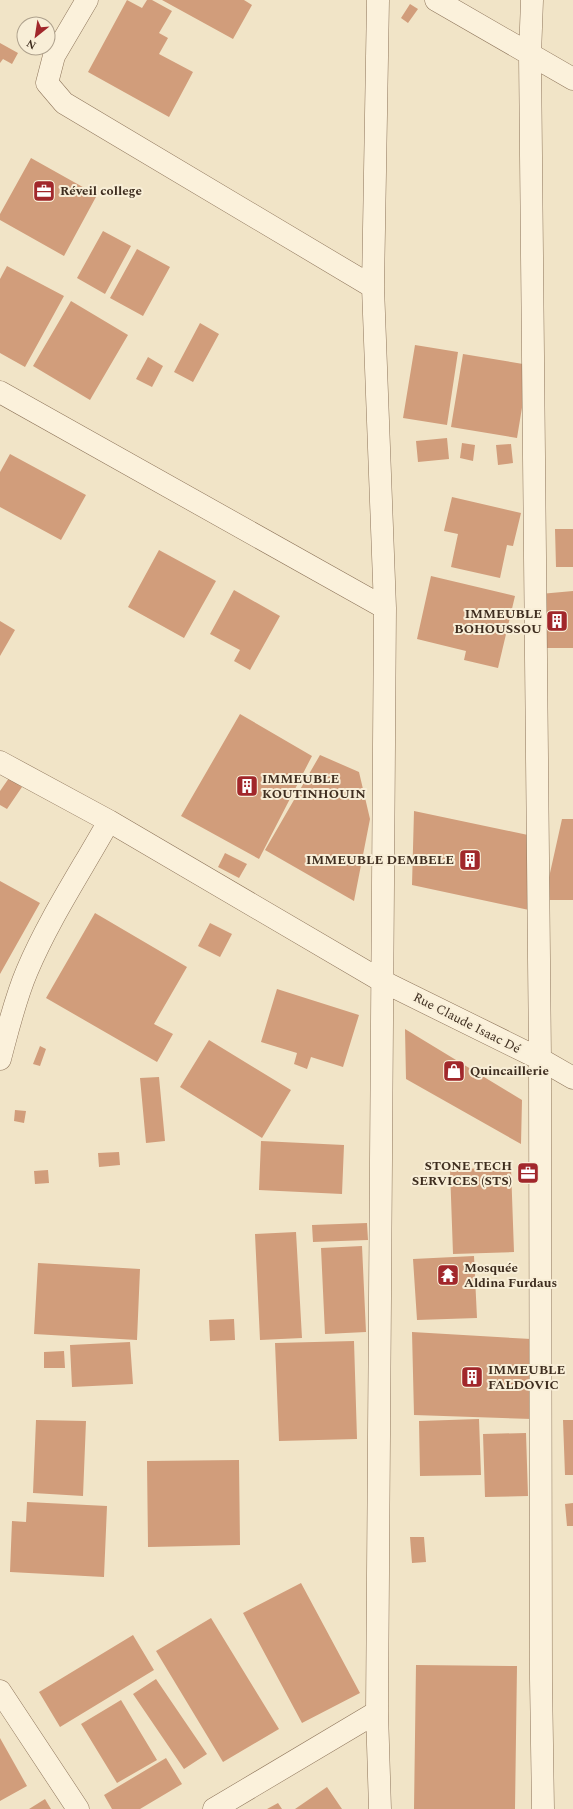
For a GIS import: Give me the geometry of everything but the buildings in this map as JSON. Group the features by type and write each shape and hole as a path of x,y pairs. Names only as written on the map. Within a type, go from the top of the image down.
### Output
{"street":[{"path":"87,0 54,56 47,83 64,103 373,287"},
{"path":"378,0 373,287 385,608 377,1712 380,1809"},
{"path":"436,0 573,80"},
{"path":"532,0 530,55 540,1060 541,1679 543,1809"},
{"path":"0,392 385,608"},
{"name":"Rue Claude Isaac Dé","path":"0,762 109,822 382,981 573,1078"},
{"path":"0,1059 26,972 46,931 109,822"},
{"path":"0,1691 78,1809"},
{"path":"214,1809 377,1712"}],"place":[{"name":"Réveil college","path":"44,191"},
{"name":"IMMEUBLE BOHOUSSOU","path":"557,621"},
{"name":"IMMEUBLE KOUTINHOUIN","path":"247,786"},
{"name":"IMMEUBLE DEMBELE","path":"470,860"},
{"name":"Quincaillerie","path":"454,1071"},
{"name":"STONE TECH SERVICES (STS)","path":"528,1173"},
{"name":"Mosquée Aldina Furdaus","path":"448,1275"},
{"name":"IMMEUBLE FALDOVIC","path":"472,1377"}]}
